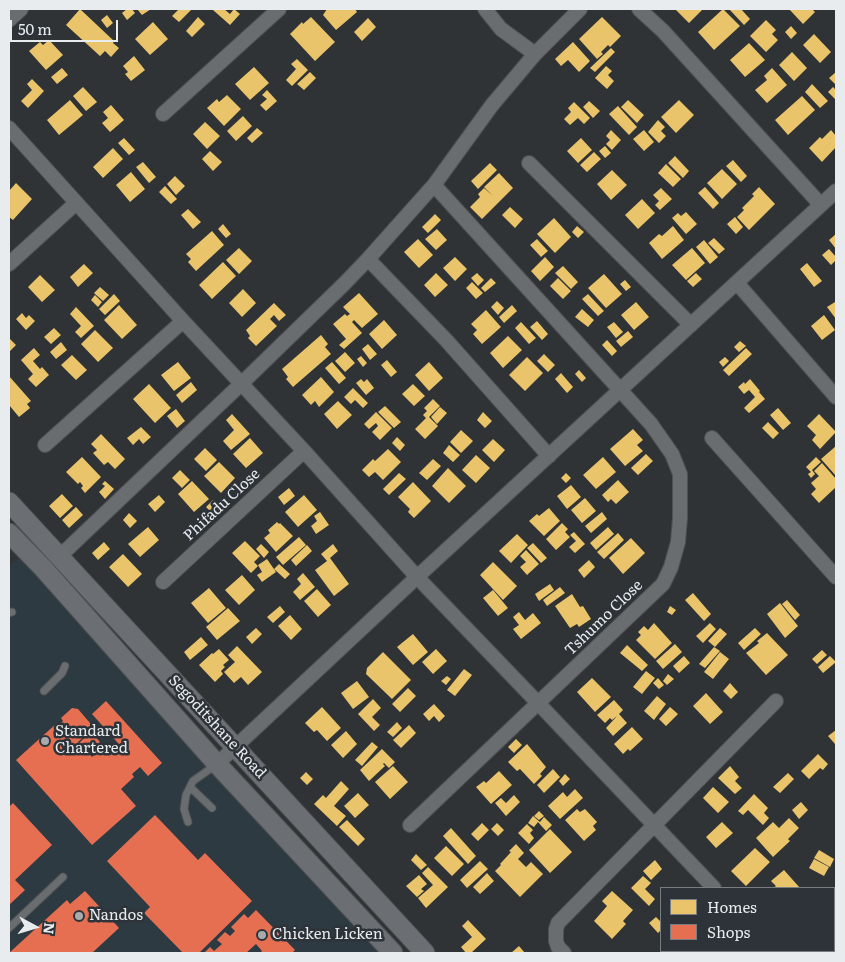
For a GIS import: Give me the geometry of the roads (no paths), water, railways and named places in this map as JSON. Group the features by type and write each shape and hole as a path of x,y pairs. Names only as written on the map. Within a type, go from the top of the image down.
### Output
{"main road":[{"name":"Segoditshane Road","path":"9,502 425,953"},
{"name":"Segoditshane Road","path":"12,541 43,568 217,764 392,953"}],"street":[{"path":"9,20 21,9"},
{"path":"163,114 279,9"},
{"path":"485,9 501,29 535,54"},
{"path":"59,556 241,384 368,259 434,185 492,105 535,54 580,9"},
{"path":"639,9 663,31 821,205"},
{"path":"9,128 182,321 304,451 417,577 713,887"},
{"path":"529,163 691,325"},
{"name":"Tshumo Close","path":"410,826 663,584 671,567 678,542 680,518 680,474 672,454 652,424 434,185"},
{"path":"217,764 836,191"},
{"path":"9,264 76,203"},
{"path":"368,259 447,341 549,456"},
{"path":"737,283 836,397"},
{"path":"45,446 182,321"},
{"path":"712,438 836,577"},
{"name":"Phifadu Close","path":"163,582 304,451"},
{"path":"12,541 33,527"},
{"path":"564,953 556,941 558,923 776,701"}],"lane":[{"path":"44,691 62,673 65,666"},
{"path":"188,822 184,809 186,795 193,781 217,764"},
{"path":"190,787 212,808"},
{"path":"9,928 63,878"}],"place":[{"name":"Standard Chartered","path":"45,741"},
{"name":"Nandos","path":"79,916"},
{"name":"Chicken Licken","path":"262,935"}]}
